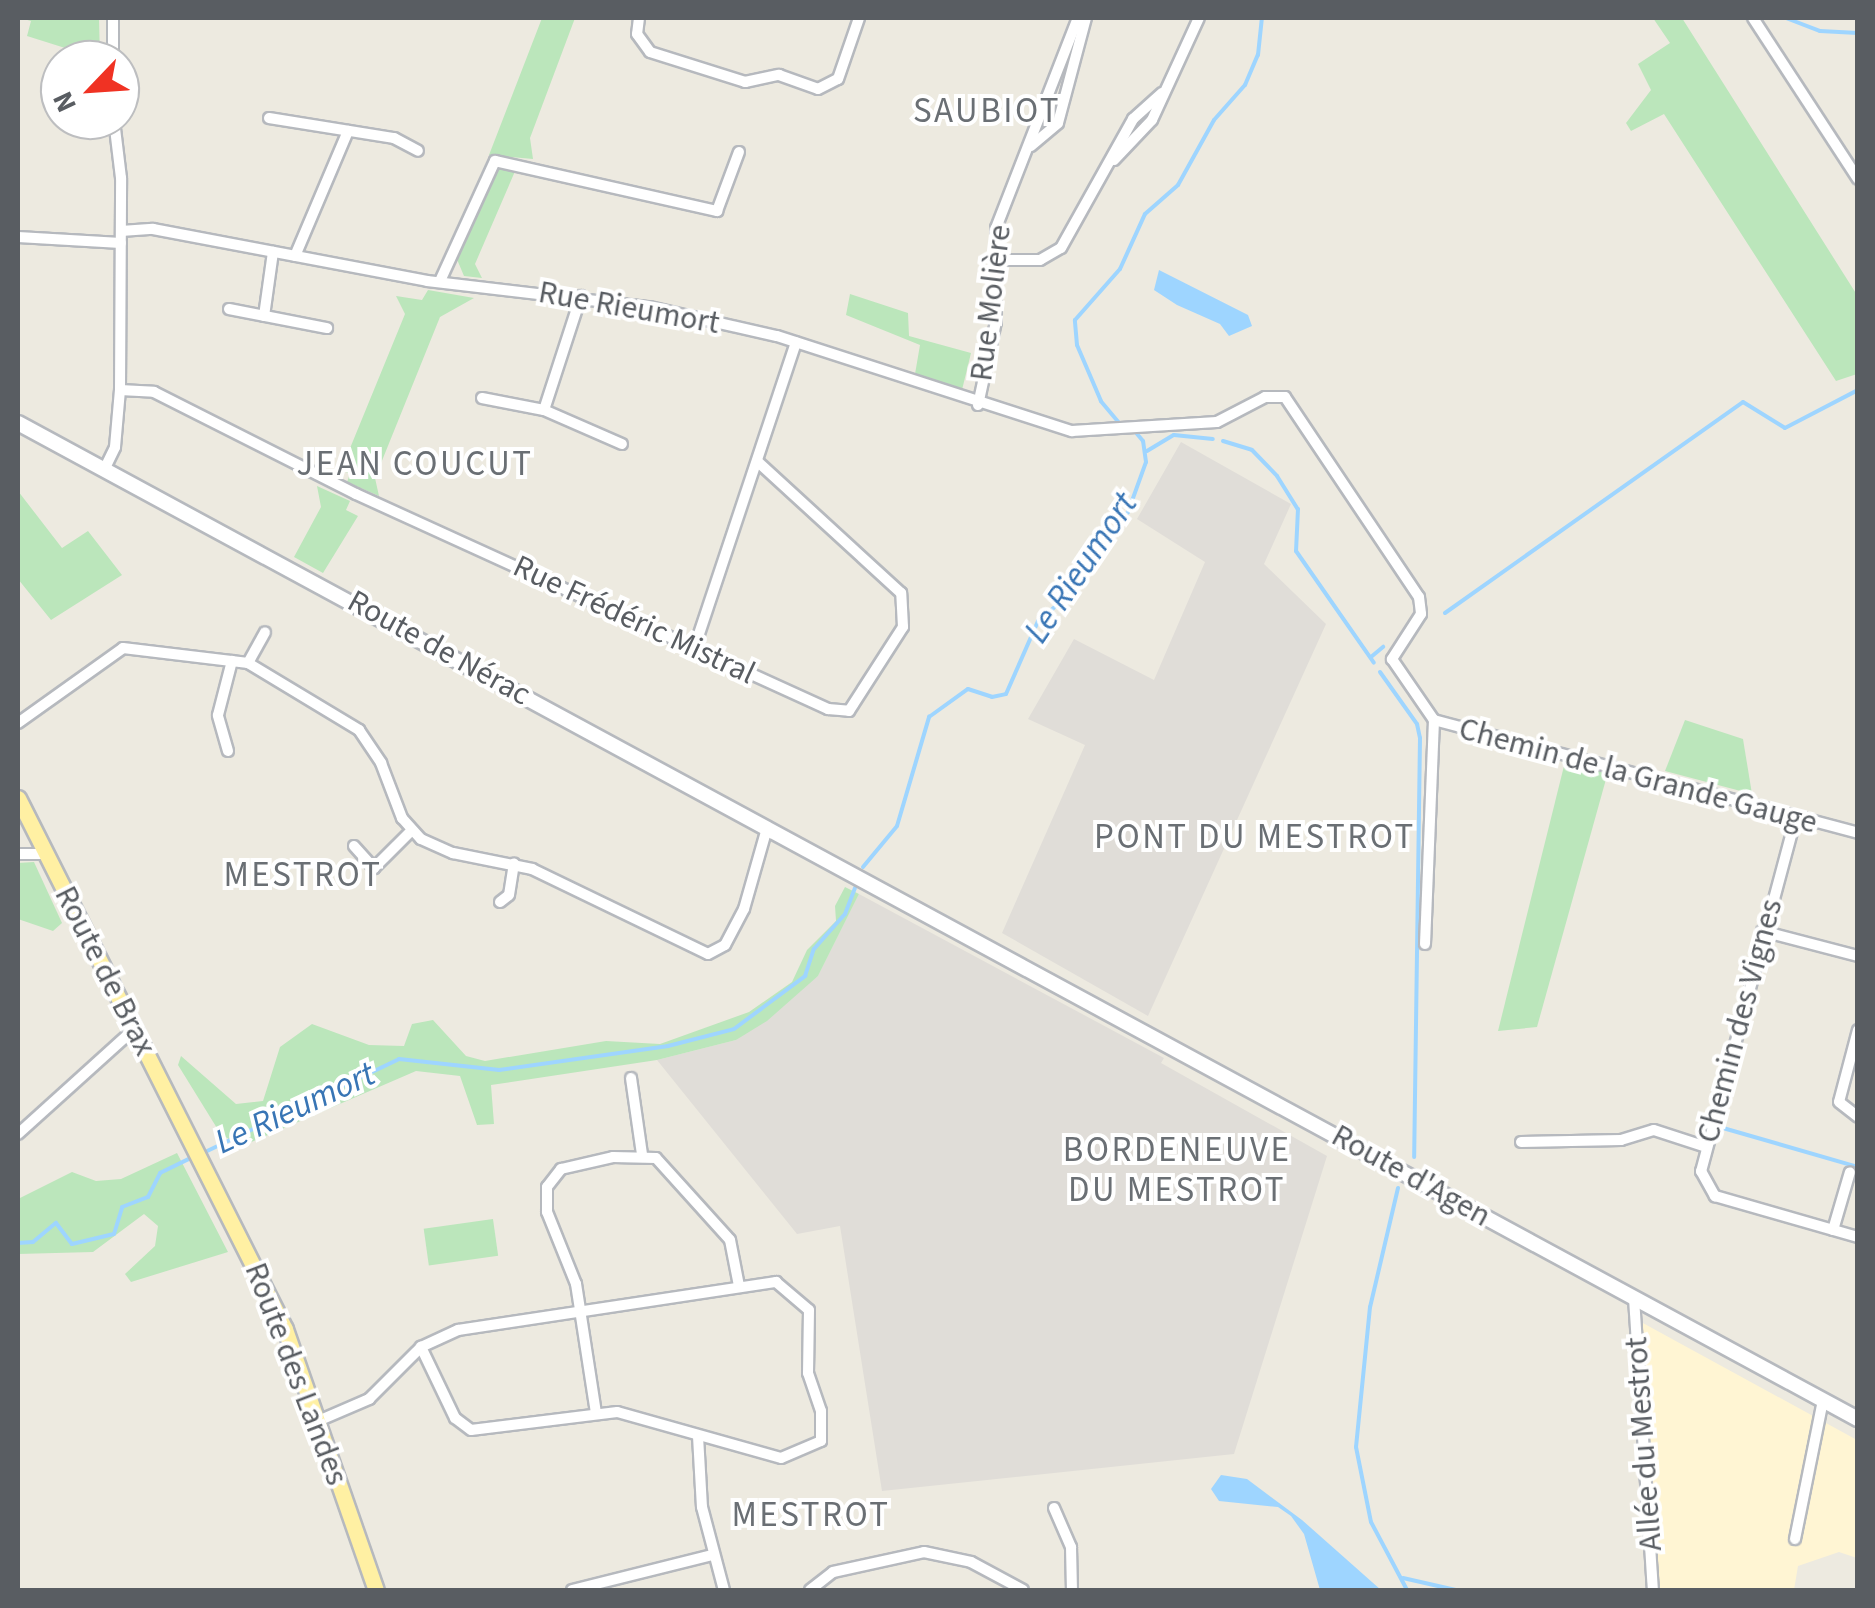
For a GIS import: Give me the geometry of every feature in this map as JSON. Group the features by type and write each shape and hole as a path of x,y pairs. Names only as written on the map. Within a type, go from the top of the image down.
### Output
{"main road":[{"name":"Route de Nérac","path":"18,423 858,877"},
{"name":"Route de Brax","path":"18,798 204,1163"},
{"name":"Route d'Agen","path":"858,877 1858,1420"},
{"name":"Route des Landes","path":"204,1163 285,1329 376,1590"}],"street":[{"path":"639,18 638,34 650,52 745,82 779,74 818,89 838,79 860,18"},
{"name":"Rue Molière","path":"978,405 996,322 996,228 1078,18"},
{"name":"Rue Molière","path":"1030,147 1058,122 1086,18"},
{"path":"1113,161 1145,132 1199,18"},
{"path":"1753,18 1858,179"},
{"path":"996,260 1053,256 1113,161 1132,119 1162,93"},
{"path":"268,118 394,138 418,152"},
{"path":"295,256 348,131"},
{"path":"104,470 115,447 120,390 121,237 115,140"},
{"path":"440,282 495,161 717,211 738,152"},
{"name":"Rue Rieumort","path":"18,237 121,237 152,229 440,282 581,296 796,342 978,405 1072,431 1126,427"},
{"path":"264,316 273,252"},
{"path":"544,410 581,296"},
{"path":"228,310 327,328"},
{"path":"695,646 796,342"},
{"name":"Rue Frédéric Mistral","path":"120,390 154,392 352,492 845,712 857,706 903,627 904,604 894,584 756,461"},
{"name":"Chemin de la Grande Gauge","path":"1126,427 1217,422 1265,396 1290,400 1420,597 1421,614 1392,660 1434,720 1858,833"},
{"path":"482,398 544,410 622,444"},
{"path":"248,663 265,632"},
{"path":"18,723 118,650 147,646 248,663 359,730 411,831 453,854 514,864 716,953 744,908 768,828"},
{"path":"228,750 218,715 232,661"},
{"path":"1425,944 1434,720"},
{"name":"Chemin des Vignes","path":"1796,817 1762,932 1701,1171 1716,1196 1858,1237"},
{"path":"354,846 374,868 411,831"},
{"path":"18,854 46,854"},
{"path":"500,902 509,895 514,864"},
{"path":"1762,932 1858,956"},
{"path":"18,1134 133,1030"},
{"path":"1858,1030 1839,1102 1858,1118"},
{"path":"631,1078 642,1154"},
{"path":"1521,1142 1613,1140 1654,1130 1706,1146"},
{"path":"596,1413 573,1272 549,1223 547,1188 568,1164 642,1154 666,1166 724,1230 739,1286"},
{"path":"1834,1230 1850,1172"},
{"path":"318,1421 368,1399 422,1347 458,1330 776,1282 809,1310 808,1373 821,1411 821,1442 781,1458 698,1436 653,1418 596,1413 471,1430 455,1418 422,1347"},
{"name":"Allée du Mestrot","path":"1634,1298 1652,1590"},
{"path":"1795,1539 1823,1400"},
{"path":"698,1436 712,1555 724,1590"},
{"path":"1054,1508 1072,1548 1072,1590"},
{"path":"810,1590 833,1572 924,1552 971,1562 1023,1590"},
{"path":"576,1590 712,1555"}],"shaded area":[{"path":"1181,442 1291,504 1264,564 1326,624 1148,1016 1002,933 1085,745 1028,719 1074,639 1154,680 1205,562 1137,519"},
{"path":"859,894 1164,1058 1161,1063 1327,1156 1234,1454 882,1491 840,1226 797,1234 657,1060 736,1040 818,976"},
{"path":"1641,1322 1857,1440 1857,1558 1839,1552 1798,1566 1794,1590 1656,1590"}],"green space":[{"path":"20,18 99,18 100,40 40,40 27,36 31,21"},
{"path":"542,18 575,18 530,138 533,159 489,155"},
{"path":"1653,18 1682,18 1857,295 1857,374 1836,381 1664,114 1631,131 1626,123 1651,90 1638,64 1670,43"},
{"path":"498,166 516,169 475,264 482,278 464,276 456,257"},
{"path":"428,290 474,298 440,317 375,478 379,496 347,482 350,474 336,467 346,458 405,314 396,296 422,300"},
{"path":"850,294 908,313 909,336 971,353 962,390 915,374 920,345 846,315"},
{"path":"317,486 350,501 346,510 358,516 323,573 294,557 321,507"},
{"path":"18,491 62,548 88,531 122,575 51,620 18,579"},
{"path":"1685,720 1743,739 1752,794 1665,771"},
{"path":"1565,762 1608,772 1537,1027 1498,1031"},
{"path":"34,862 62,923 53,931 18,919 18,863"},
{"path":"845,887 859,894 818,976 767,1021 736,1040 657,1060 491,1085 494,1124 477,1125 460,1076 416,1071 240,1147 220,1133 178,1065 181,1056 236,1104 263,1101 280,1047 312,1024 369,1045 404,1046 412,1024 433,1020 466,1056 485,1061 606,1041 660,1044 749,1012 792,982 807,950 836,921 835,906"},
{"path":"177,1153 228,1252 131,1282 125,1274 155,1246 158,1226 144,1214 93,1252 18,1254 18,1199 72,1172 96,1181 121,1179"},
{"path":"493,1219 498,1256 429,1265 424,1229"}],"water":[{"path":"1159,270 1248,315 1252,326 1229,336 1220,324 1177,305 1154,290"},
{"path":"1221,1475 1247,1479 1302,1520 1381,1590 1320,1590 1304,1534 1291,1516 1278,1507 1219,1501 1211,1489"}],"waterway":[{"name":"Le Rieumort","path":"1120,424 1101,401 1077,345 1075,320 1120,269 1145,214 1178,185 1214,120 1245,85 1258,55 1262,18"},
{"path":"1786,18 1820,31 1858,33"},
{"path":"1445,613 1743,402 1785,428 1858,390"},
{"name":"Le Rieumort","path":"863,867 897,826 929,717 968,689 992,697 1006,694 1038,621 1061,602 1128,512 1146,462 1143,441 1133,429"},
{"path":"1147,451 1174,435 1213,439"},
{"path":"1223,441 1252,450 1277,476 1298,509 1296,551 1374,663"},
{"path":"1371,657 1383,647"},
{"path":"1380,672 1417,724 1420,738 1414,1157"},
{"name":"Le Rieumort","path":"203,1153 399,1059 499,1070 668,1046 734,1029 805,976 814,949 845,914 855,888"},
{"path":"1723,1128 1858,1167"},
{"name":"Le Rieumort","path":"18,1243 33,1242 56,1223 72,1244 114,1234 122,1207 148,1197 160,1173 195,1156"},
{"path":"1398,1188 1370,1307 1356,1447 1371,1522 1407,1590"},
{"path":"1403,1578 1456,1590"}],"district":[{"name":"SAUBIOT","path":"987,111"},
{"name":"JEAN COUCUT","path":"415,464"},
{"name":"PONT DU MESTROT","path":"1255,837"},
{"name":"MESTROT","path":"303,875"},
{"name":"BORDENEUVE DU MESTROT","path":"1177,1170"},
{"name":"MESTROT","path":"811,1515"}]}
